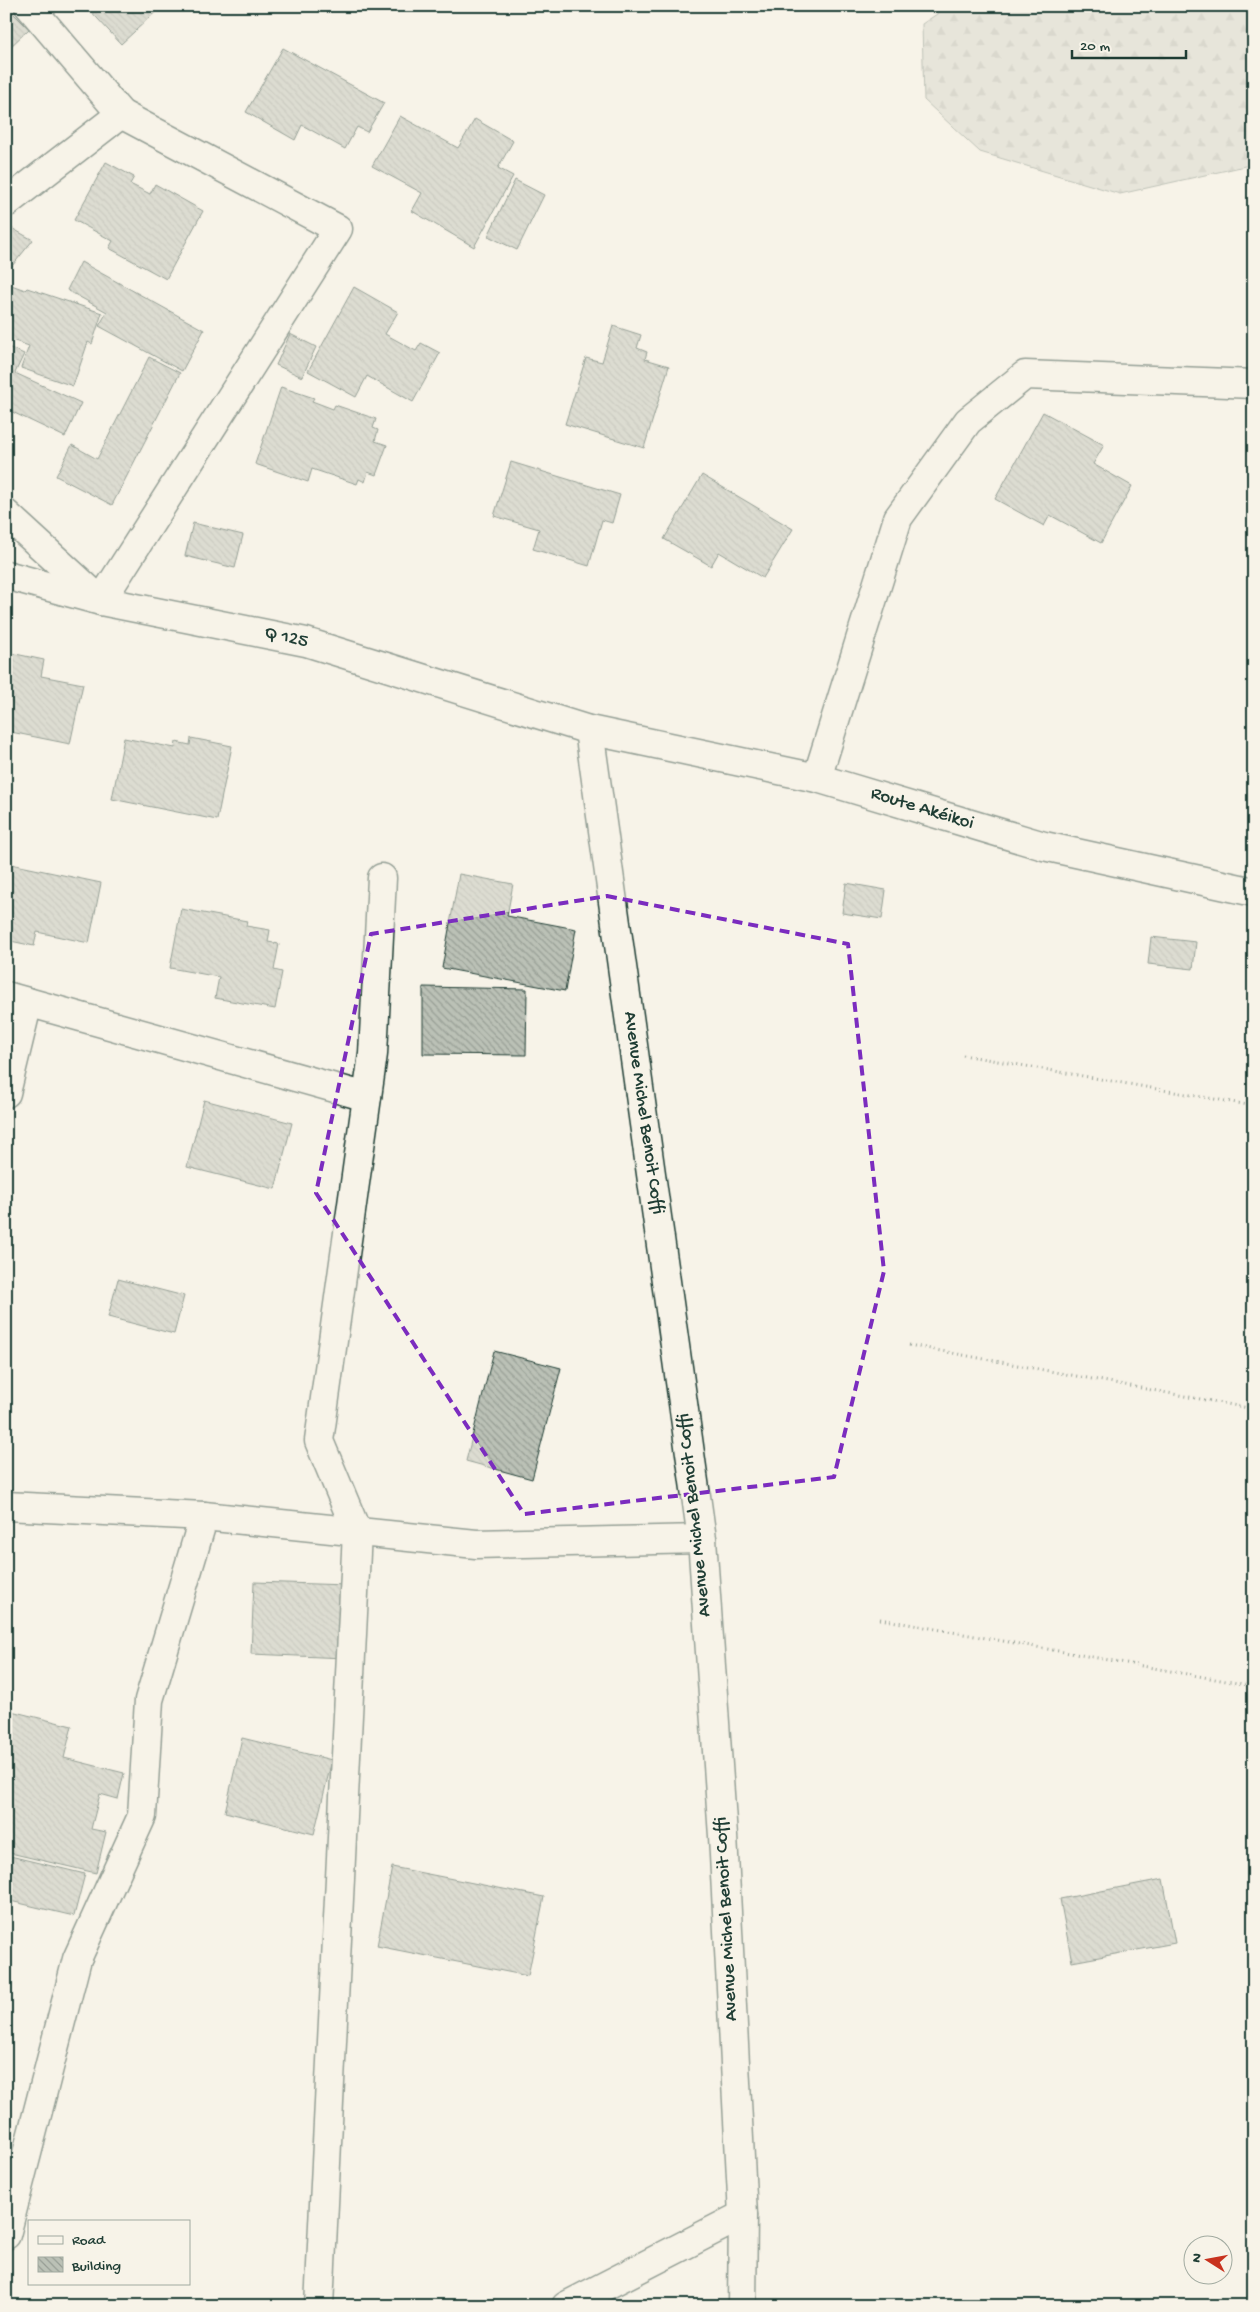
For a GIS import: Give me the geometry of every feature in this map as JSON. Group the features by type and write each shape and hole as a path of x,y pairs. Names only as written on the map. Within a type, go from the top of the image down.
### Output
{"street":[{"path":"6,514 101,600 338,229 121,114 29,6"},
{"path":"6,203 121,114"},
{"path":"817,778 898,518 968,421 1025,375 1254,384"},
{"name":"Q 125","path":"6,575 101,600 306,642 589,730"},
{"name":"Route Akéikoi","path":"589,730 817,778 1044,846 1254,892"},
{"name":"Avenue Michel Benoit Coffi","path":"589,730 702,1539 723,1836 744,2214 742,2306"},
{"path":"319,2306 357,1532 319,1441 373,1054 382,878"},
{"path":"6,1093 17,999 367,1097"},
{"path":"6,1506 204,1516 476,1544 702,1539"},
{"path":"6,2235 77,1959 142,1816 149,1700 204,1516"},
{"path":"566,2306 744,2214"}],"path":[{"path":"962,1055 1254,1106"},
{"path":"909,1345 1254,1408"},
{"path":"880,1619 1254,1686"}],"highlighted area":[{"path":"607,896 848,944 884,1271 834,1477 524,1514 316,1193 371,934"}],"green space":[{"path":"949,6 1254,6 1254,164 1120,194 980,152 924,100 922,24"}],"building":[{"path":"6,6 29,29 6,51"},
{"path":"86,6 162,6 121,44"},
{"path":"283,48 384,103 367,132 357,127 345,149 302,125 295,140 246,112"},
{"path":"400,116 458,148 475,119 513,141 498,168 513,176 474,247 412,211 422,193 372,166"},
{"path":"106,162 134,177 130,184 150,194 155,184 203,211 166,279 109,248 113,241 74,220"},
{"path":"515,180 544,195 517,250 488,236"},
{"path":"6,225 33,240 8,271 6,270"},
{"path":"81,262 204,330 182,371 99,326 107,312 67,290"},
{"path":"6,283 102,313 92,344 88,342 73,386 21,368 29,346 6,338"},
{"path":"354,287 398,312 385,334 416,351 421,343 440,353 413,402 367,376 356,397 308,371"},
{"path":"613,326 641,335 637,348 647,352 645,359 669,366 644,448 565,424 586,358 602,362"},
{"path":"290,334 316,347 302,377 276,365"},
{"path":"6,346 24,354 15,373 81,403 65,437 6,409"},
{"path":"149,357 180,373 112,505 56,476 72,445 97,459"},
{"path":"281,387 314,398 312,401 333,409 335,405 376,419 373,428 378,430 375,441 387,445 376,475 368,472 365,482 359,479 357,484 312,469 308,482 255,464"},
{"path":"1043,412 1104,445 1093,464 1132,486 1101,543 1050,515 1044,526 995,499"},
{"path":"511,462 620,495 612,523 602,520 589,566 533,549 539,529 494,516"},
{"path":"702,475 793,529 763,578 719,552 711,566 664,539"},
{"path":"193,523 243,535 235,568 185,556"},
{"path":"6,652 44,660 41,676 83,684 70,744 6,731"},
{"path":"124,738 175,748 176,742 190,745 191,738 232,746 217,820 112,799"},
{"path":"6,863 101,883 89,943 37,932 34,946 6,940"},
{"path":"459,874 513,884 507,916 576,929 565,991 442,968"},
{"path":"846,883 886,890 882,919 842,913"},
{"path":"181,909 247,921 246,926 270,930 268,942 279,944 274,970 282,972 275,1009 215,998 219,977 170,968"},
{"path":"1151,937 1196,942 1193,969 1148,964"},
{"path":"423,987 527,989 526,1055 423,1054"},
{"path":"204,1100 292,1123 275,1189 187,1167"},
{"path":"118,1279 184,1296 174,1334 108,1317"},
{"path":"494,1351 561,1368 532,1479 466,1461"},
{"path":"254,1582 347,1585 344,1658 251,1654"},
{"path":"7,1710 72,1726 64,1758 124,1773 118,1799 100,1794 91,1829 106,1832 96,1873 6,1852"},
{"path":"242,1738 332,1760 314,1834 225,1812"},
{"path":"6,1855 85,1874 74,1916 6,1900"},
{"path":"392,1867 544,1897 528,1976 377,1946"},
{"path":"1163,1879 1175,1943 1072,1962 1060,1899"}]}
